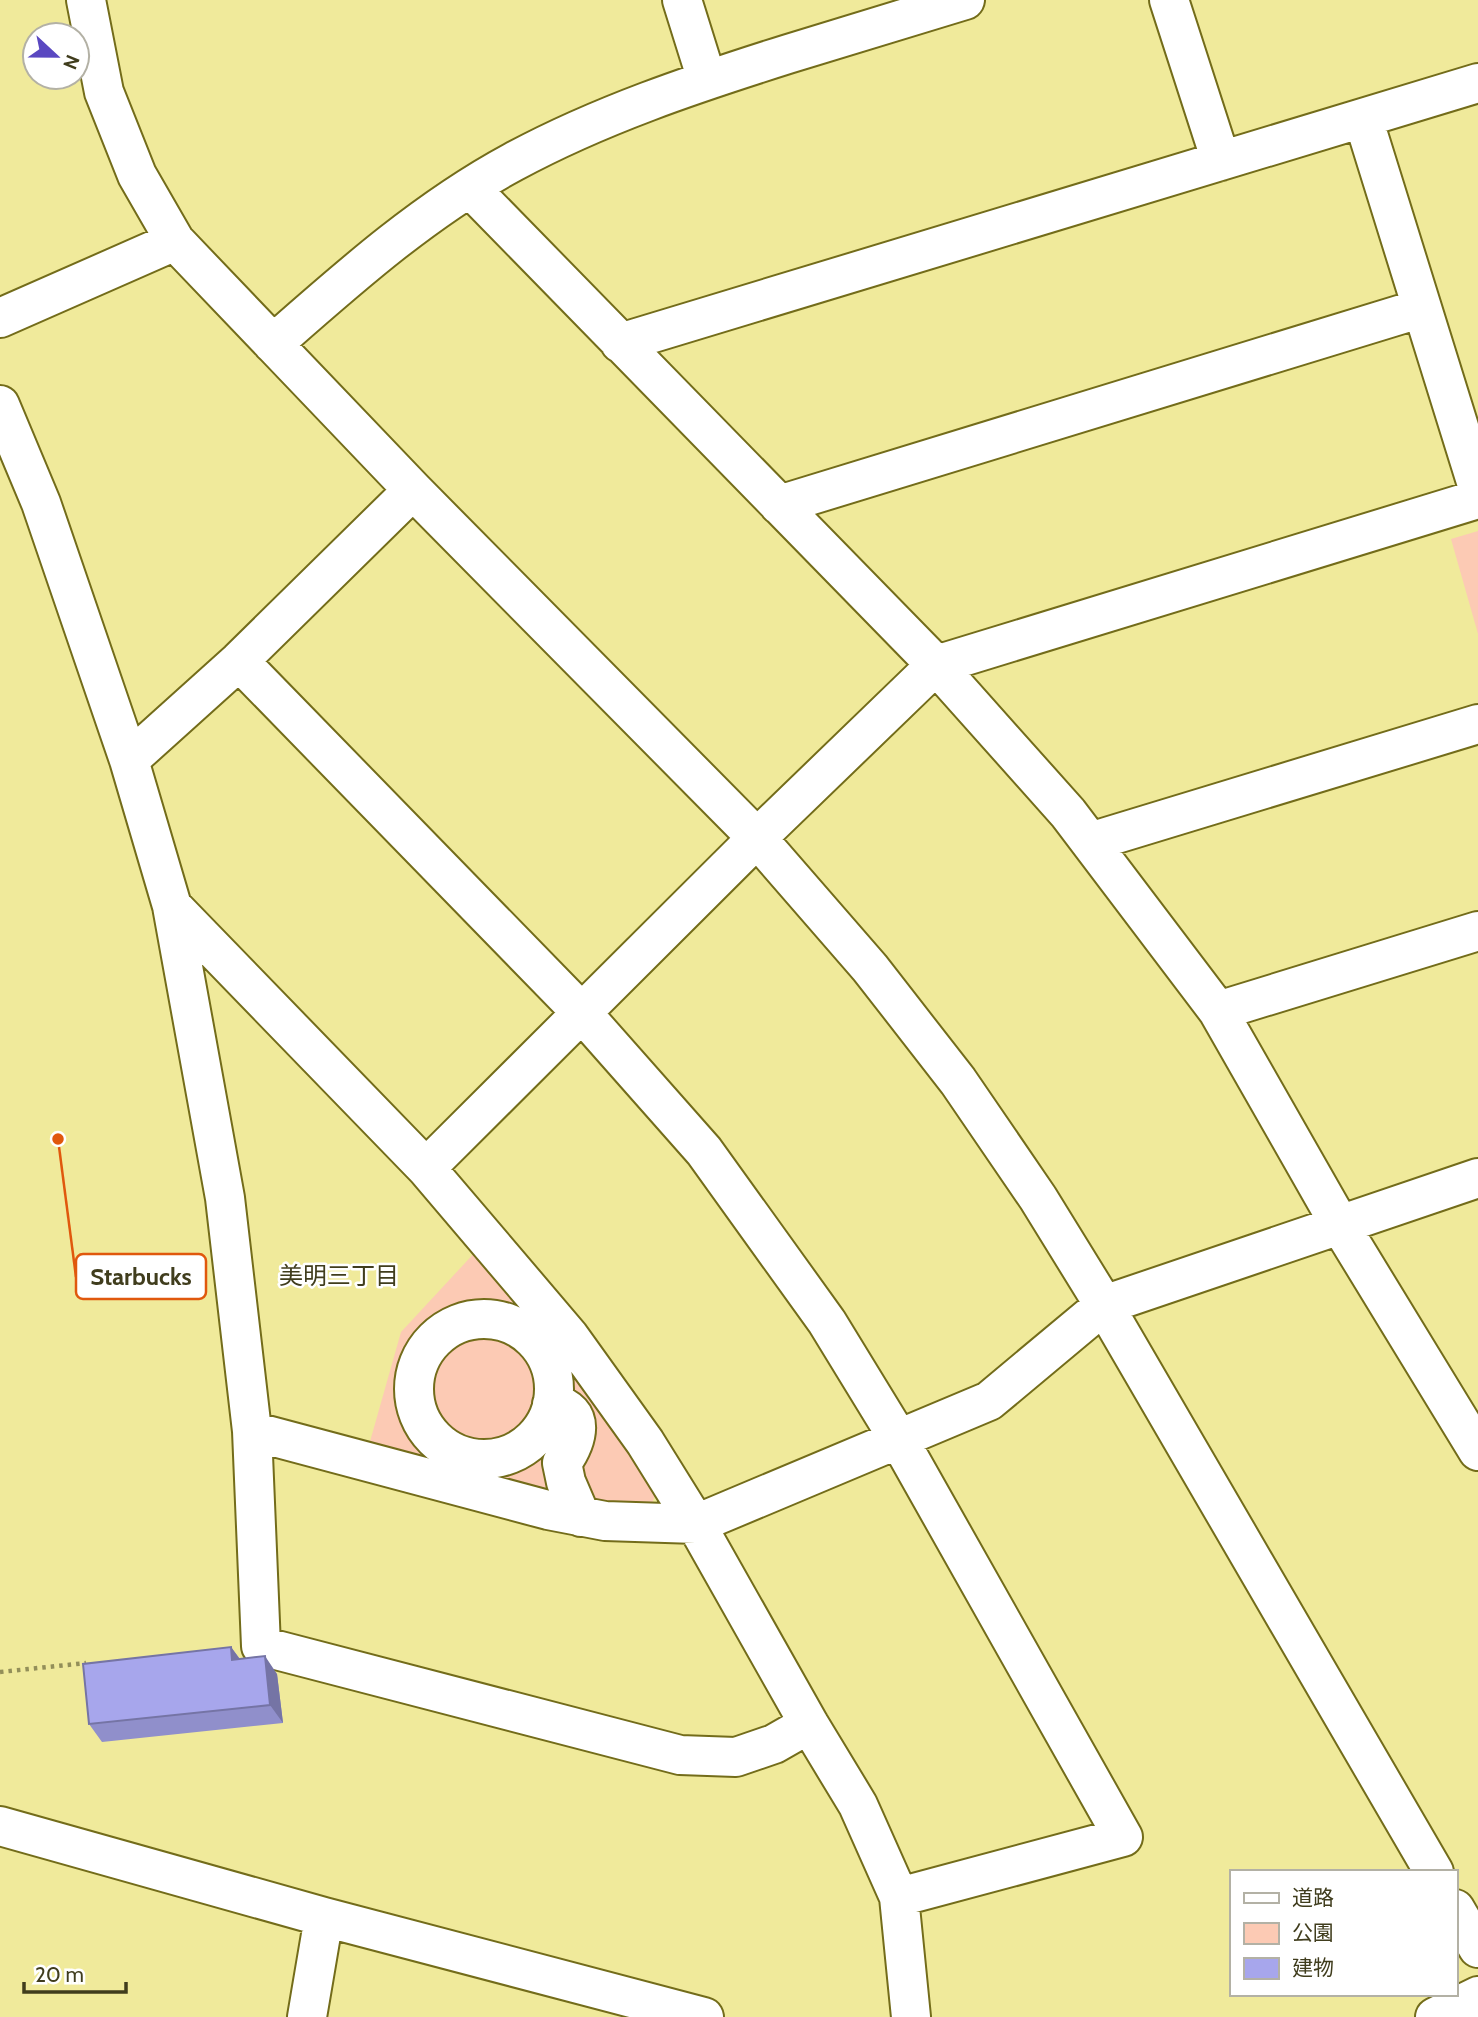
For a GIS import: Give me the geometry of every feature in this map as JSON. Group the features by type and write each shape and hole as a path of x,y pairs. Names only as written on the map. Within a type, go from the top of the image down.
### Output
{"street":[{"path":"86,0 104,92 137,175 175,241 413,490 757,838 870,968 958,1081 1038,1198 1104,1305 1433,1870"},
{"path":"682,0 707,80"},
{"path":"273,344 375,255 512,162 606,116 707,80 965,0"},
{"path":"1169,0 1221,161"},
{"path":"620,343 1478,83"},
{"path":"1363,118 1478,488"},
{"path":"470,188 936,664 1068,813 1218,1012 1340,1225 1478,1451"},
{"path":"0,318 175,241"},
{"path":"779,505 1422,308"},
{"path":"0,405 41,503 129,760 172,906 225,1198 252,1431 261,1646 680,1755 736,1757 774,1744 809,1724"},
{"path":"129,760 239,660 413,490"},
{"path":"426,1168 936,664 1478,499"},
{"path":"239,660 582,1013 704,1151 827,1322 898,1438 1123,1837 899,1897"},
{"path":"1090,842 1478,724"},
{"path":"172,906 426,1168 569,1336 637,1431 696,1524 858,1805 899,1897 911,2017"},
{"path":"1218,1012 1478,932"},
{"path":"252,1431 581,1517 605,1521 696,1524 989,1402 1104,1305 1478,1178"},
{"path":"499,1320 502,1305 518,1273"},
{"path":"475,1319 499,1320 522,1329 540,1345 551,1367 555,1391 550,1415 538,1434 522,1449 501,1458 479,1460 457,1455 438,1444 424,1426 415,1406 413,1384 419,1362 432,1342 451,1326 475,1319"},
{"path":"552,1404 564,1406 573,1415 577,1430 574,1446 562,1464 566,1482 581,1517"},
{"path":"0,1826 324,1917 704,2017"},
{"path":"1457,1912 1478,1948"},
{"path":"307,2017 324,1917"},
{"path":"1435,2017 1478,1996"}],"path":[{"path":"0,1672 96,1662"}],"green space":[{"path":"1478,531 1478,634 1451,539"},
{"path":"478,1249 548,1333 656,1493 650,1509 604,1507 369,1445 401,1332"}],"building":[{"path":"231,1647 232,1660 265,1656 270,1705 89,1724 83,1664"}],"place":[{"name":"Starbucks","path":"58,1139"}],"district":[{"name":"美明三丁目","path":"339,1275"}]}
